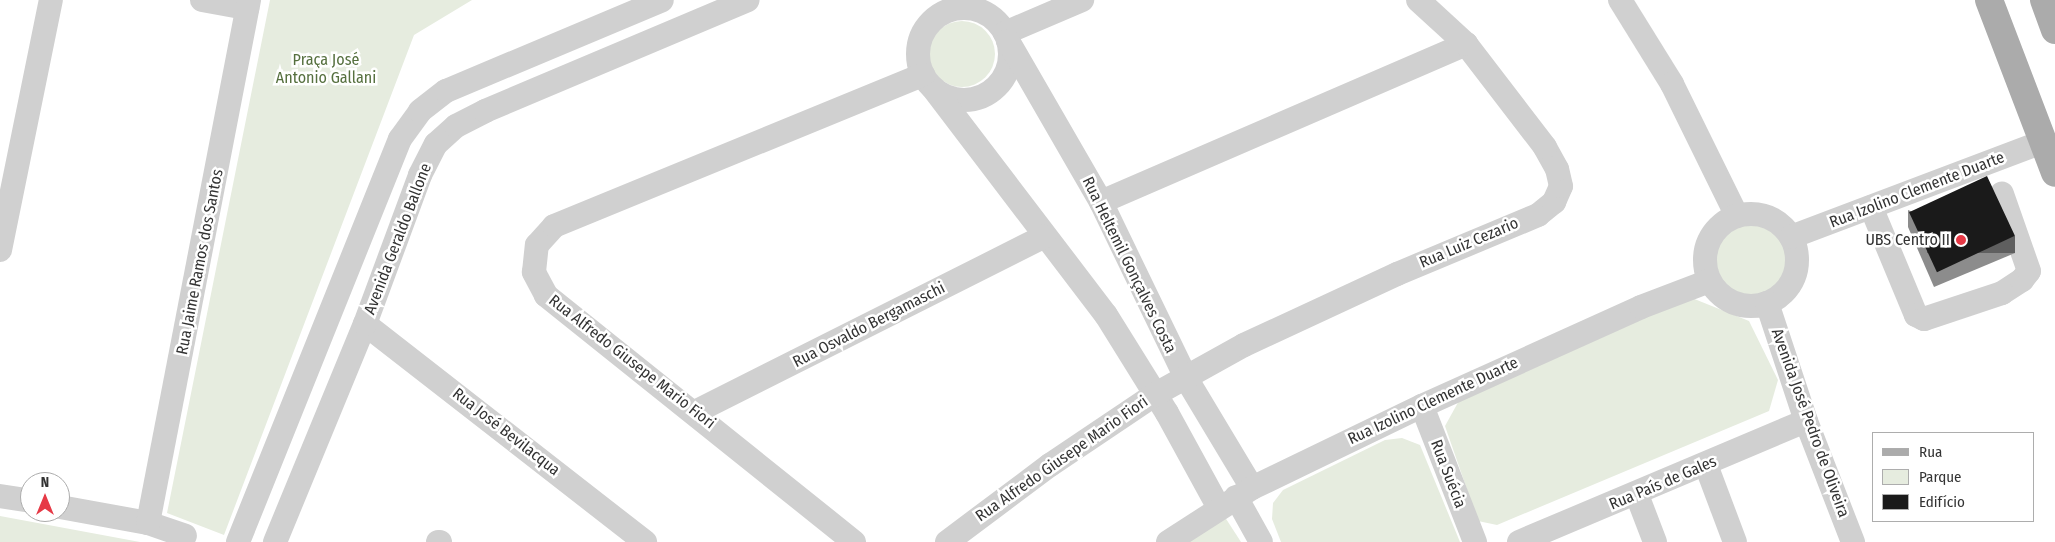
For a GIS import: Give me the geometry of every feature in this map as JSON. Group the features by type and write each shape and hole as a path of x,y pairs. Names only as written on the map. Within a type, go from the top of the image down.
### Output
{"main road":[{"path":"1989,0 2055,173"},
{"path":"2044,0 2055,30"}],"street":[{"path":"0,250 51,0"},
{"path":"202,0 248,4"},
{"path":"238,542 400,139 420,111 446,91 662,0"},
{"name":"Avenida Geraldo Ballone","path":"275,542 366,324 420,175 436,144 456,126 484,111 748,0"},
{"path":"1007,37 1082,0"},
{"name":"Rua Luiz Cezario","path":"1154,394 1244,345 1397,274 1538,214 1554,202 1561,186 1557,169 1545,147 1466,44 1418,0"},
{"path":"1620,0 1672,84 1737,216"},
{"name":"Rua Jaime Ramos dos Santos","path":"148,523 248,4"},
{"path":"928,82 960,100 975,100 989,94 1008,70 1007,37 995,20 982,12 966,8 950,10 936,17 922,37 918,60 928,82 1043,237 1106,315 1154,394 1236,498 1261,542"},
{"name":"Rua Heltemil Gonçalves Costa","path":"1007,37 1101,202 1186,378 1236,498"},
{"path":"1101,202 1466,44"},
{"name":"Rua Alfredo Giusepe Mario Fiori","path":"854,542 695,412 546,295 534,272 537,245 554,226 928,82"},
{"name":"Rua Izolino Clemente Duarte","path":"1791,237 2043,142"},
{"path":"1871,207 1916,315 1924,319 2002,293 2029,271 2002,194"},
{"path":"1752,214 1768,217 1781,225 1791,237 1796,256 1794,276 1779,297 1767,303 1740,305 1722,296 1709,280 1705,268 1708,242 1725,221 1737,216 1752,214"},
{"name":"Rua Osvaldo Bergamaschi","path":"695,412 1043,237"},
{"name":"Rua Izolino Clemente Duarte","path":"1168,542 1236,498 1422,406 1641,307 1709,280"},
{"name":"Avenida José Pedro de Oliveira","path":"1767,303 1806,421 1853,542"},
{"name":"Rua José Bevilacqua","path":"366,324 644,542"},
{"name":"Rua Alfredo Giusepe Mario Fiori","path":"947,542 1050,465 1154,394"},
{"name":"Rua Suécia","path":"1422,406 1475,542"},
{"name":"Rua País de Gales","path":"1520,542 1637,495 1806,421"},
{"path":"1706,465 1735,542"},
{"path":"1637,495 1655,542"},
{"path":"0,496 20,500"},
{"path":"70,509 148,523 185,536"}],"green space":[{"name":"Praça José Antonio Gallani","path":"270,0 472,0 414,35 224,535 167,513"},
{"path":"955,21 969,21 981,26 990,35 995,47 993,67 986,78 969,87 955,87 943,82 934,73 929,61 929,47 934,35 943,26"},
{"path":"1750,222 1764,225 1777,233 1785,246 1788,260 1785,274 1777,287 1764,295 1750,298 1736,295 1723,287 1715,274 1712,260 1715,246 1723,233 1736,225"},
{"path":"1687,296 1749,321 1778,380 1769,411 1497,525 1478,521 1445,426 1461,397"},
{"path":"1402,438 1420,445 1460,542 1281,542 1272,519 1273,503 1283,490 1385,440"},
{"path":"1219,508 1241,542 1174,542"},
{"path":"0,516 20,520 20,522 32,522 140,542 0,542"}],"building":[{"name":"UBS Centro II","path":"1987,176 2015,236 1937,272 1909,212"}],"place":[{"name":"UBS Centro II","path":"1961,240"}]}
